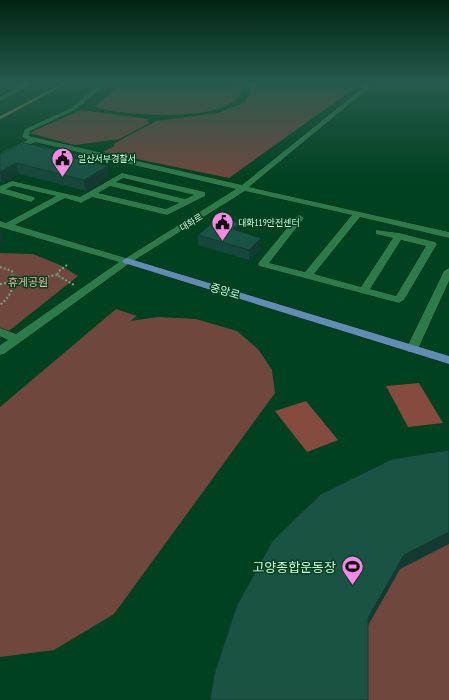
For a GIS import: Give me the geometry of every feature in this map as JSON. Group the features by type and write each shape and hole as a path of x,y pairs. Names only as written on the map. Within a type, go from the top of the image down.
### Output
{"main road":[{"name":"중앙로","path":"127,261 449,360"}],"street":[{"path":"61,115 27,130 25,137 449,235"},
{"name":"대화로","path":"0,351 127,261 209,211 243,188 333,115"},
{"path":"0,156 34,140"},
{"path":"0,189 12,183 81,200 122,175 202,194 167,212 92,194"},
{"path":"109,183 186,202"},
{"path":"0,189 31,199"},
{"path":"3,225 63,196"},
{"path":"308,275 358,214"},
{"path":"300,218 263,264 399,300 432,244 379,232"},
{"name":"중앙로","path":"3,225 127,261"},
{"path":"364,291 399,236"},
{"path":"412,349 422,325 449,271"},
{"path":"0,332 17,339"}],"path":[{"path":"56,275 58,270 67,265"},
{"path":"0,267 12,270 15,282 14,288 8,299 0,305"},
{"path":"0,284 56,275 74,285"}],"green space":[{"path":"70,115 116,115 149,119 148,124 119,139 75,145 29,133"},
{"path":"205,115 317,115 229,178 103,152 114,146 115,143 156,121"},
{"name":"휴게공원","path":"0,253 33,254 60,265 78,276 0,338"},
{"path":"116,309 137,316 130,321 158,317 196,319 237,331 258,349 272,370 275,393 114,614 54,650 0,657 0,407"},
{"name":"고양종합운동장","path":"449,463 449,700 212,700"}],"shaded area":[{"path":"419,383 443,423 408,427 386,386"},
{"path":"306,401 338,440 307,452 275,411"}],"building":[{"path":"24,143 78,155 73,158 108,166 84,180 16,163 0,172 0,154"},
{"path":"218,218 240,223 233,229 261,238 249,250 198,235"},
{"name":"고양종합운동장","path":"449,450 449,532 404,555 368,618 368,700 210,700 214,675 237,605 273,540 321,494 392,459"}],"waterway":[{"path":"0,118 6,115"}],"place":[{"name":"일산서부경찰서","path":"62,178"},
{"name":"대화119안전센터","path":"222,242"},
{"name":"고양종합운동장","path":"352,586"}]}
